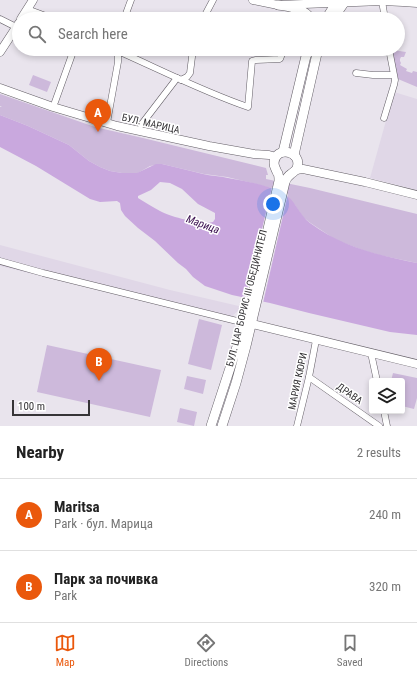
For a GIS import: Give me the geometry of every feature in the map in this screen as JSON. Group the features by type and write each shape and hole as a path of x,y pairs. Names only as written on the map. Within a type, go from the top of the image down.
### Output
{"main road":[{"path":"332,12 341,2"},
{"path":"336,12 341,2"},
{"path":"278,5 297,8 304,12"},
{"path":"278,158 289,152 290,171 276,170 278,158 307,56"},
{"name":"БУЛ. ЦАР БОРИС III ОБЕДИНИТЕЛ","path":"222,426 236,383 252,307 290,171 316,56"},
{"name":"БУЛ. ЦАР БОРИС III ОБЕДИНИТЕЛ","path":"211,426 249,324"}],"street":[{"path":"25,12 33,0"},
{"path":"127,12 131,0"},
{"path":"207,12 213,0"},
{"path":"253,0 278,5 382,1 417,3"},
{"path":"382,1 384,12"},
{"path":"27,9 35,12"},
{"path":"0,19 12,23"},
{"path":"0,52 12,34"},
{"path":"55,102 71,56"},
{"path":"107,123 118,56"},
{"path":"131,56 179,79 248,107 252,62 256,60 280,59 281,56"},
{"path":"141,126 179,79 187,77 190,73 192,56"},
{"path":"384,118 395,80 390,56"},
{"path":"356,73 393,75"},
{"name":"БУЛ. МАРИЦА","path":"0,88 53,107 107,123 209,146 254,154 268,161 278,158"},
{"path":"290,171 365,182 417,195"},
{"path":"0,261 50,275 417,364"},
{"name":"МАРИЯ КЮРИ","path":"297,426 316,340"},
{"path":"371,353 376,378"},
{"name":"ДРАВА","path":"309,377 379,426"},
{"path":"385,414 387,426"}],"shaded area":[{"path":"393,56 404,56 400,59 400,65 407,69 406,71 412,73 413,71 417,72 417,87 398,79"},
{"path":"33,75 51,82 47,92 29,85"},
{"path":"394,92 417,99 417,190 370,178"},
{"path":"0,94 95,127 266,168 268,175 266,175 266,179 417,214 417,263 379,255 336,240 309,222 303,217 295,205 274,189 227,177 204,174 162,164 150,166 138,173 122,173 110,171 100,167 89,161 69,145 0,115 0,107 2,107 0,106"},
{"path":"0,245 170,290 243,307 233,315 231,323 196,313 0,266"},
{"path":"199,319 222,325 211,370 188,364"},
{"path":"47,345 161,370 150,417 37,392"},
{"path":"393,373 417,378 417,398 414,409 405,407 405,378 392,378"},
{"path":"187,376 206,380 203,394 184,389"},
{"path":"180,408 197,412 194,426 177,422"}],"water":[{"name":"Марица","path":"0,115 69,145 89,161 110,171 137,173 156,164 162,164 206,175 249,182 277,190 291,199 306,220 335,238 374,253 417,263 417,335 390,332 232,295 205,286 125,216 121,210 120,203 117,201 100,202 90,199 36,166 0,147","holes":["160,182 170,183 182,189 198,204 215,213 215,219 213,222 208,223 186,220 171,216 138,198 138,196 151,190"]}],"pier":[{"path":"272,187 288,194 263,303 245,300"}],"place":[{"name":"Maritsa","path":"98,132"},
{"name":"Парк за почивка","path":"99,381"}]}
